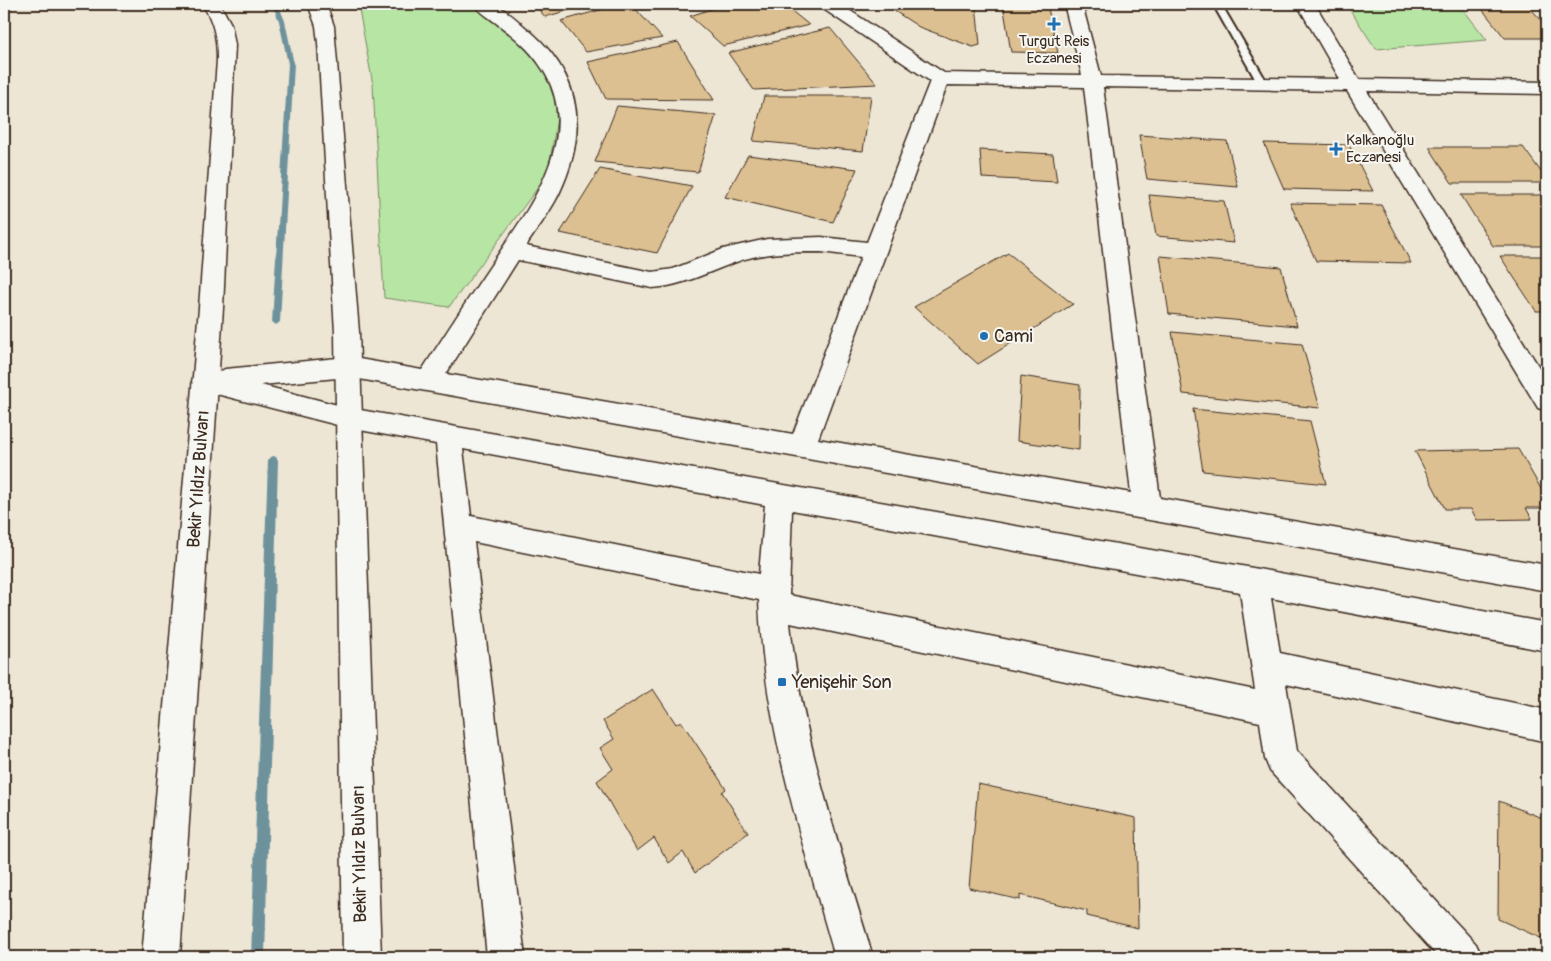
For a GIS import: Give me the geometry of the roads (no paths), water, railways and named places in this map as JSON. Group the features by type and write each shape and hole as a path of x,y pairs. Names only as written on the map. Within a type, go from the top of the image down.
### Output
{"street":[{"name":"Bekir Yıldız Bulvarı","path":"161,957 205,381 226,45 220,19 211,4"},
{"name":"Bekir Yıldız Bulvarı","path":"317,4 325,26 327,43 348,367 362,957"},
{"path":"428,382 547,196 558,176 564,156 568,118 560,85 543,56 518,30 483,4"},
{"path":"828,4 940,79 1547,88"},
{"path":"1073,4 1093,81 1147,508"},
{"path":"1306,4 1353,85 1547,401"},
{"path":"801,447 940,79"},
{"path":"512,251 652,280 674,278 730,256 776,246 830,244 875,251"},
{"path":"205,381 348,367 1547,578"},
{"path":"205,381 349,418 1253,581 1547,637"},
{"path":"448,435 506,957"},
{"path":"780,495 775,537 774,598 782,682 795,745 854,957"},
{"path":"458,526 1273,709"},
{"path":"1253,581 1282,759 1463,957"},
{"path":"1266,665 1547,726"}],"lane":[{"path":"1217,4 1262,84"}],"waterway":[{"path":"275,4 282,21 291,64 276,322"},
{"path":"258,957 273,460"}],"place":[{"name":"Turgut Reis Eczanesi","path":"1054,24"},
{"name":"Kalkanoğlu Eczanesi","path":"1336,149"},
{"name":"Cami","path":"984,336"},
{"name":"Yenişehir Son","path":"782,682"}]}
